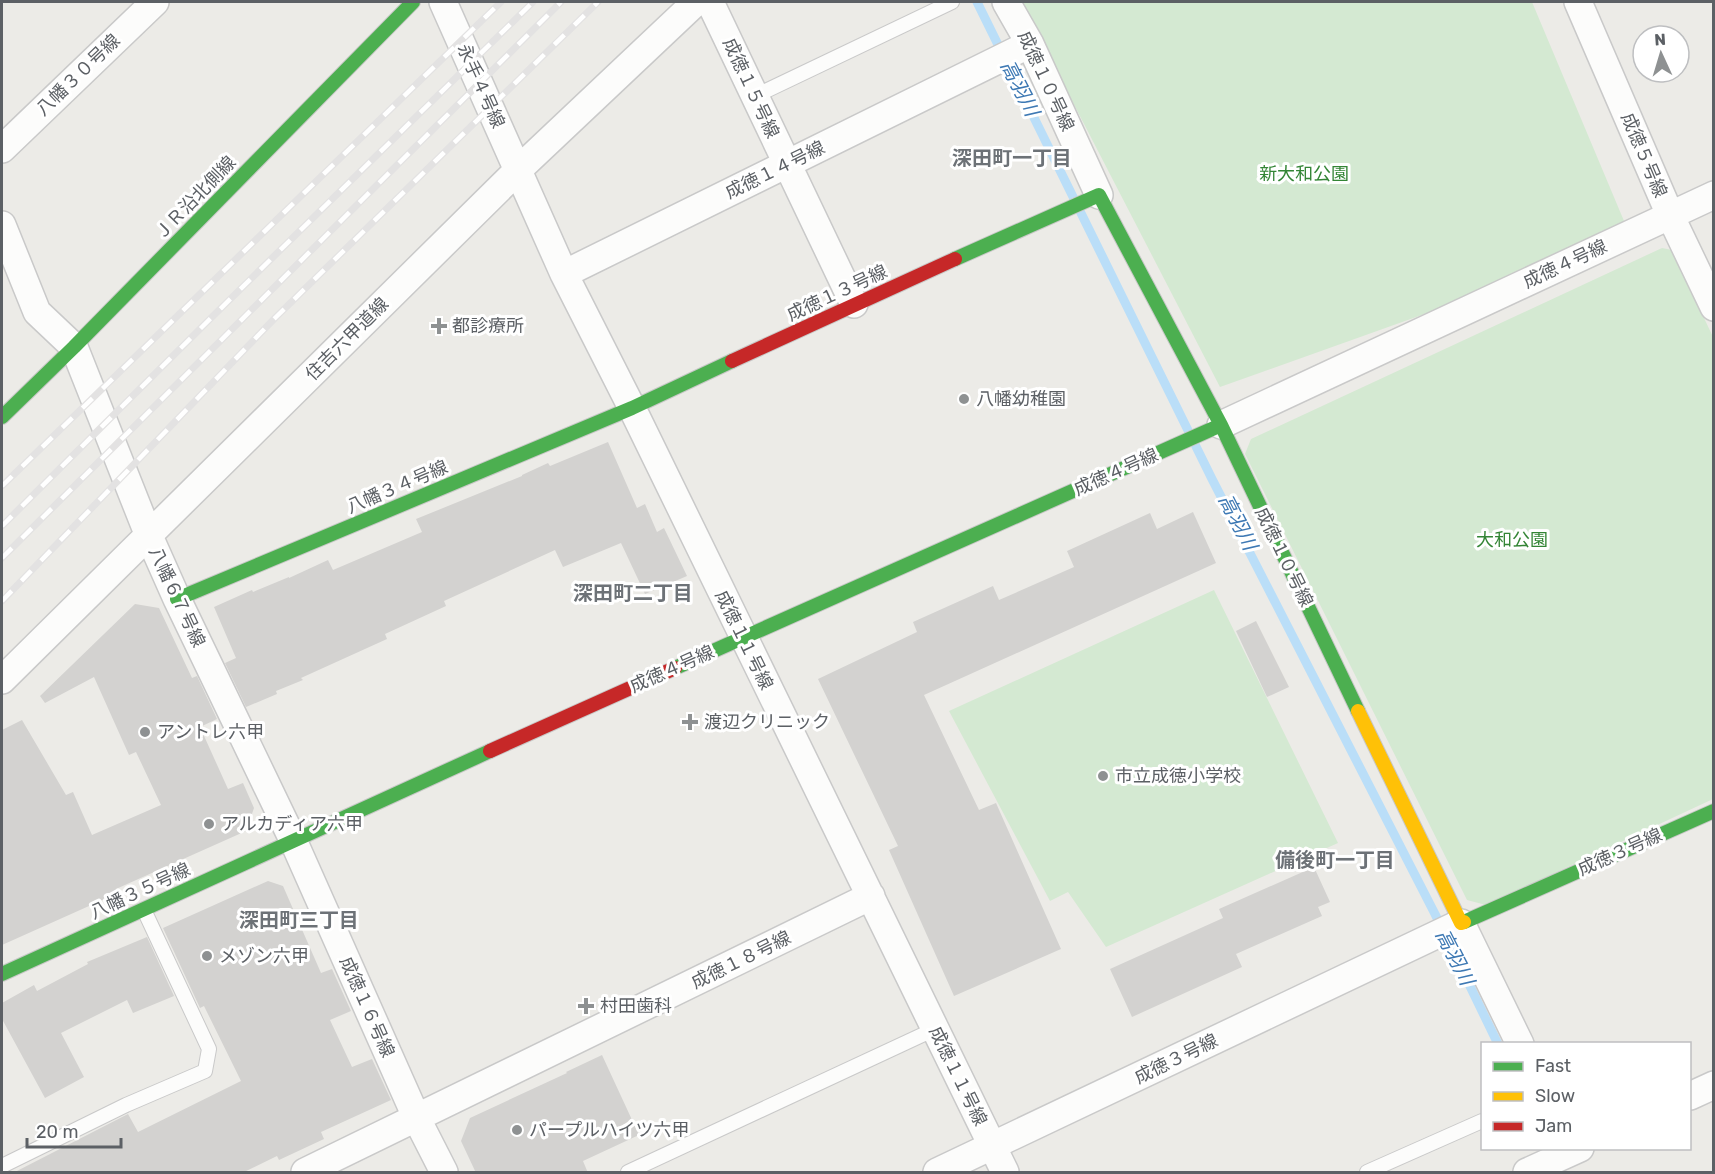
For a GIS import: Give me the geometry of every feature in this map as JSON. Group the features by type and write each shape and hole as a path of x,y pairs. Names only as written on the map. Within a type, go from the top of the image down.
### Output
{"street":[{"name":"八幡３０号線","path":"2,149 155,2"},
{"name":"ＪＲ沿北側線","path":"2,417 74,347 413,2"},
{"name":"永手４号線","path":"443,2 518,170"},
{"name":"住吉六甲道線","path":"2,680 518,170 696,2"},
{"name":"成徳１５号線","path":"710,2 854,304"},
{"name":"成徳１０号線","path":"1006,2 1025,47 1214,428 1230,447 1457,925 1519,1042"},
{"name":"成徳５号線","path":"1586,4 1670,215 1713,307"},
{"name":"成徳１４号線","path":"564,274 1025,47"},
{"name":"成徳１１号線","path":"518,170 564,274 632,408 1005,1173"},
{"name":"成徳１３号線","path":"632,408 854,304 1098,195"},
{"name":"成徳４号線","path":"292,840 1214,428 1713,195"},
{"path":"2,225 37,312 74,347"},
{"name":"八幡６７号線","path":"74,347 149,536 292,840"},
{"name":"八幡３４号線","path":"177,599 632,408"},
{"name":"成徳３号線","path":"937,1173 1457,925 1713,811"},
{"name":"八幡３５号線","path":"2,974 292,840"},
{"name":"成徳１６号線","path":"292,840 417,1119 444,1173"},
{"name":"成徳１８号線","path":"305,1173 871,896"},
{"path":"1691,1095 1713,1085"}],"lane":[{"path":"755,96 952,2"},
{"path":"2,1166 126,1105 205,1071 209,1049 144,910"},
{"path":"628,1173 935,1029"},
{"path":"1366,1173 1481,1121"}],"green space":[{"name":"新大和公園","path":"1021,2 1532,2 1632,240 1220,387"},
{"name":"大和公園","path":"1662,248 1672,250 1713,337 1713,799 1486,905 1467,900 1245,454 1251,439"},
{"path":"1214,590 1338,843 1106,947 1068,892 1050,901 949,711"}],"building":[{"path":"608,442 637,508 645,504 657,532 664,528 687,576 645,594 621,543 563,567 555,550 444,601 446,606 385,634 387,639 301,678 303,680 276,691 277,694 246,707 225,663 236,658 214,607 328,560 333,570 422,532 416,519 522,476 548,463 550,466"},
{"path":"1193,512 1216,563 924,695 979,810 996,803 1061,949 954,996 889,850 898,846 818,679 917,632 913,622 993,586 999,600 1074,567 1067,551 1150,513 1157,529"},
{"path":"135,604 159,608 192,678 197,676 217,719 200,727 228,789 243,783 254,808 246,831 116,889 118,893 2,945 2,730 22,720 66,795 73,792 92,835 161,805 136,752 129,755 94,677 45,703 40,696"},
{"path":"1256,621 1289,687 1267,697 1236,631"},
{"path":"1314,867 1330,902 1318,907 1322,916 1236,954 1242,967 1132,1017 1110,969 1223,918 1219,909"},
{"path":"268,881 283,886 321,973 332,969 351,1011 330,1020 352,1067 372,1059 391,1100 321,1132 324,1139 279,1160 277,1156 242,1173 13,1173 128,1114 138,1132 241,1081 204,1006 200,1008 163,928"},
{"path":"147,937 174,996 133,1013 127,1000 61,1033 84,1077 45,1098 2,1019 2,1003 34,985 37,991 88,964 87,962"},
{"path":"602,1055 639,1135 583,1161 588,1173 476,1173 461,1141 470,1118"}],"waterway":[{"name":"高羽川","path":"977,2 1212,479 1435,914 1497,1042"}],"railway":[{"path":"2,486 501,2"},
{"path":"2,526 533,2"},
{"path":"2,558 561,2"},
{"path":"2,601 275,318 598,2"}],"traffic: fast":[{"path":"2,417 74,347 413,2"},
{"path":"955,259 1099,195 1221,425 1358,711"},
{"path":"177,599 632,408 732,361"},
{"path":"675,668 1221,425"},
{"path":"2,974 490,751"},
{"path":"1464,922 1714,811"}],"traffic: slow":[{"path":"1358,711 1461,923 1464,922"}],"traffic: jam":[{"path":"732,361 955,259"},
{"path":"490,751 675,668"}],"place":[{"name":"都診療所","path":"439,326"},
{"name":"八幡幼稚園","path":"964,399"},
{"name":"渡辺クリニック","path":"690,722"},
{"name":"アントレ六甲","path":"145,732"},
{"name":"市立成徳小学校","path":"1103,776"},
{"name":"アルカディア六甲","path":"209,824"},
{"name":"メゾン六甲","path":"207,956"},
{"name":"村田歯科","path":"586,1006"},
{"name":"パープルハイツ六甲","path":"517,1130"}],"district":[{"name":"深田町一丁目","path":"1012,158"},
{"name":"深田町二丁目","path":"633,593"},
{"name":"備後町一丁目","path":"1335,860"},
{"name":"深田町三丁目","path":"299,920"}]}
